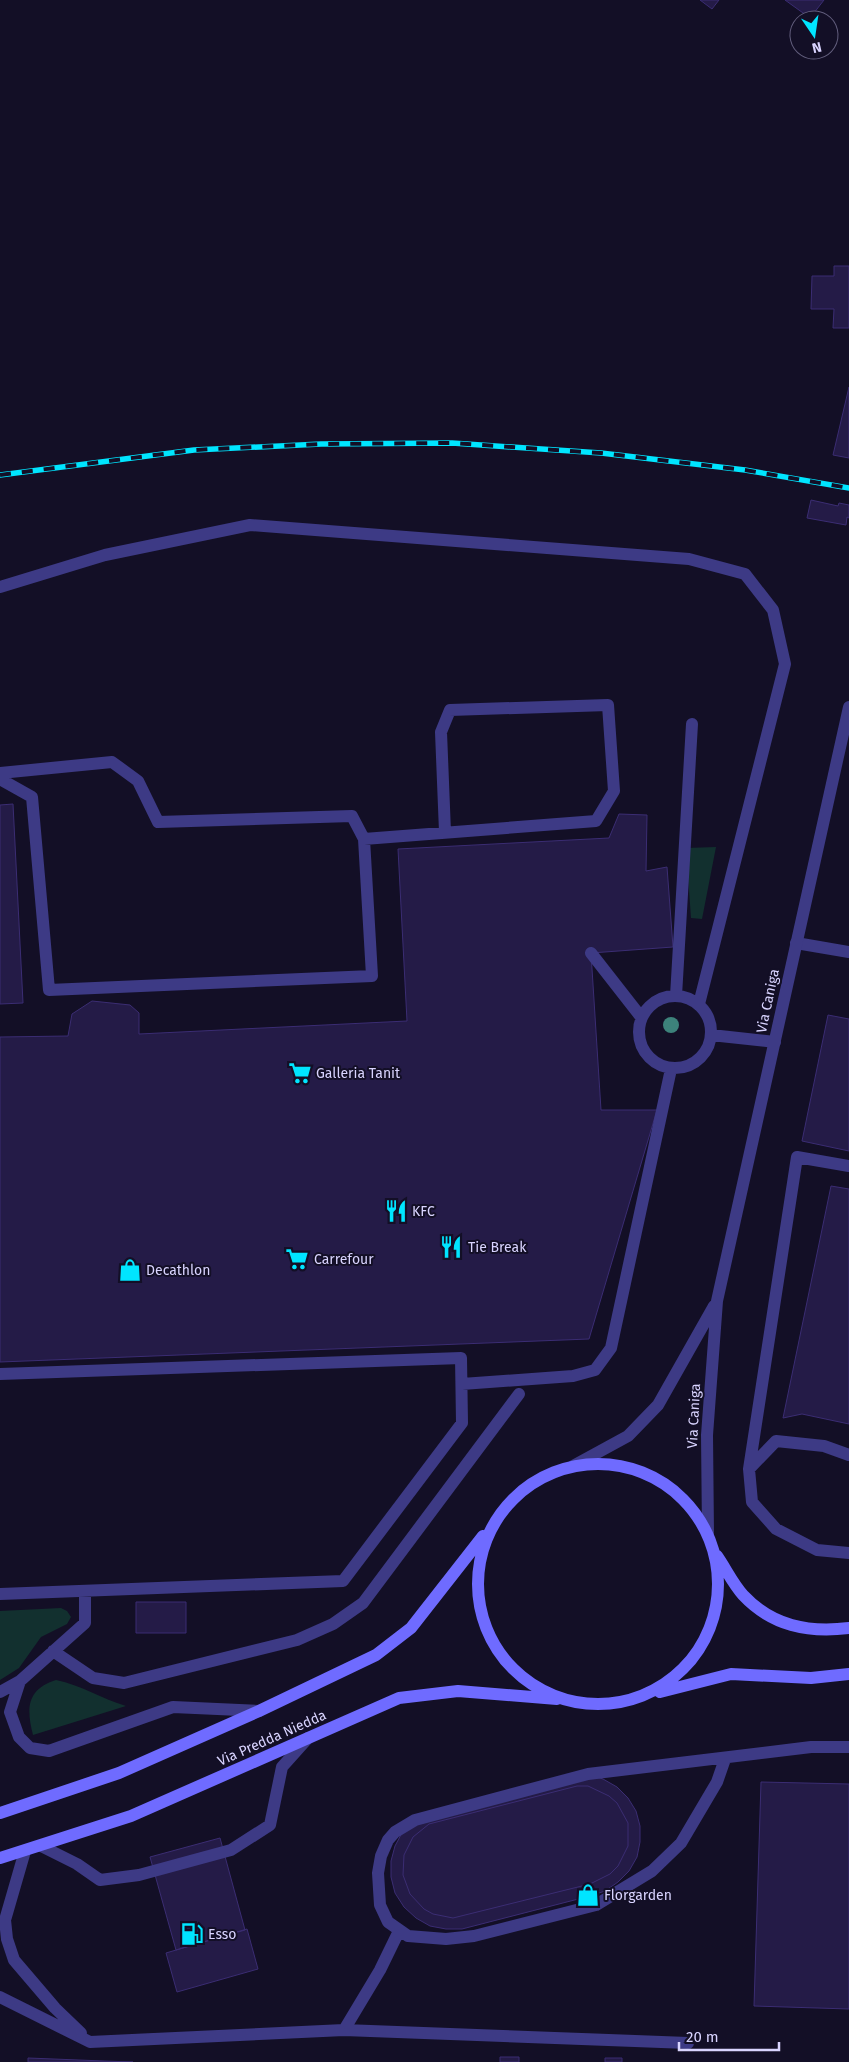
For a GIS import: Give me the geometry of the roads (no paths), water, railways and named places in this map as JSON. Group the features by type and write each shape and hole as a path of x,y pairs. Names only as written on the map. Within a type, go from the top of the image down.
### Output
{"main road":[{"path":"0,1813 119,1773 259,1711 376,1655 411,1628 515,1496 542,1477 573,1466 613,1464 652,1476 685,1499 708,1533 716,1554 742,1594 760,1611 781,1623 834,1630 849,1628"},
{"path":"494,1522 480,1556 477,1592 485,1628 503,1660 531,1684 564,1700"},
{"path":"639,1698 670,1681 696,1656 712,1624 719,1590 716,1554"},
{"path":"639,1698 731,1674 811,1678 849,1674"},
{"name":"Via Predda Niedda","path":"0,1858 131,1816 399,1698 458,1691 602,1705 639,1698"}],"street":[{"path":"0,587 105,555 250,525 689,559 745,574 773,610 785,664 698,1004"},
{"path":"364,839 596,821 614,791 608,704 450,710 441,732 445,832"},
{"name":"Via Caniga","path":"708,1533 707,1435 717,1301 849,707"},
{"path":"676,996 692,724"},
{"path":"0,773 112,762 138,781 158,822 352,816 364,839 372,976 48,990 32,797 0,779"},
{"path":"796,943 849,952"},
{"path":"591,952 641,1017"},
{"path":"676,996 688,998 698,1004 706,1014 710,1024 711,1035 708,1046 702,1056 693,1064 671,1069 660,1066 650,1059 638,1040 638,1028 641,1017 648,1008 656,1001 676,996"},
{"path":"711,1035 775,1042"},
{"path":"462,1384 574,1376 596,1370 611,1348 671,1069"},
{"path":"849,1166 797,1157 749,1469 752,1502 776,1529 817,1550 849,1553"},
{"name":"Via Caniga","path":"573,1466 628,1436 658,1405 717,1301"},
{"path":"0,1374 461,1358 462,1384 462,1423 344,1581 0,1594"},
{"path":"53,1652 93,1678 124,1683 297,1640 333,1624 363,1603 519,1394"},
{"path":"749,1469 776,1441 824,1446 849,1455"},
{"path":"0,1692 20,1681 85,1623 85,1591"},
{"path":"20,1681 10,1712 19,1737 30,1748 49,1751 173,1707 259,1711"},
{"path":"41,1846 77,1864 100,1880 140,1875 231,1850 270,1825 282,1767 308,1738"},
{"path":"725,1759 716,1782 681,1843 652,1870 596,1906 474,1936 446,1939 408,1936 388,1922 380,1905 378,1873 380,1856 388,1840 395,1832 415,1820 588,1774 725,1759 811,1747 849,1747"},
{"path":"25,1851 5,1920 14,1960 55,2008 90,2042"},
{"path":"344,2030 380,1970 399,1931"},
{"path":"0,1997 90,2042 344,2030 688,2043"}],"railway":[{"path":"0,475 194,450 321,444 452,443 601,453 745,470 849,488"}],"place":[{"name":"Galleria Tanit","path":"300,1073"},
{"name":"KFC","path":"396,1211"},
{"name":"Tie Break","path":"451,1247"},
{"name":"Carrefour","path":"297,1259"},
{"name":"Decathlon","path":"130,1270"},
{"name":"Florgarden","path":"588,1895"},
{"name":"Esso","path":"192,1934"}]}
